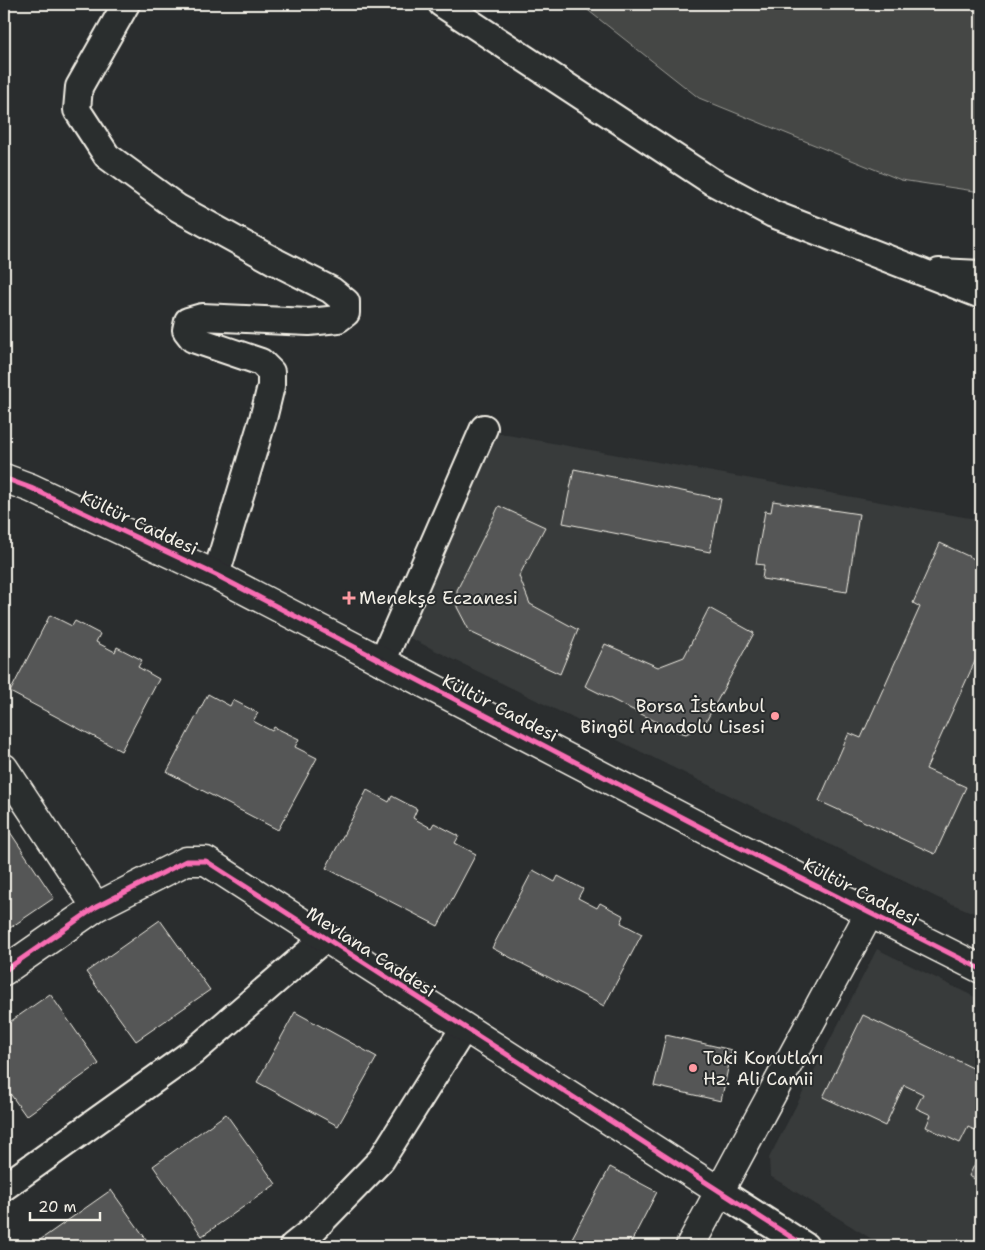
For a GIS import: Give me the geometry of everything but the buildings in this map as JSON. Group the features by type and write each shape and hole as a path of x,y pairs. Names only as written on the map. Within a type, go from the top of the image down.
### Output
{"street":[{"path":"126,4 78,87 77,110 106,156 178,208 331,290 346,302 346,313 338,319 300,321 202,317 188,322 186,330 193,339 261,362 271,372 271,386 263,419 216,575"},
{"path":"442,4 711,181 773,214 981,295"},
{"path":"916,271 981,274"},
{"path":"382,662 484,428"},
{"name":"Kültür Caddesi","path":"4,478 40,492 216,575 736,845 981,969"},
{"path":"4,768 96,907"},
{"name":"Mevlana Caddesi","path":"4,971 96,907 186,861 206,861 324,939 719,1191"},
{"path":"690,1246 870,912"},
{"path":"4,1187 193,1052 324,939"},
{"path":"293,1246 313,1230 381,1160 464,1028"},
{"path":"719,1191 805,1246"}],"shaded area":[{"path":"580,4 981,4 981,192 901,180 699,98"},
{"name":"Borsa İstanbul Bingöl Anadolu Lisesi","path":"496,433 981,520 981,916 938,898 408,637"},
{"path":"877,949 981,1000 981,1246 883,1246 770,1176 769,1158"}],"cycle path":[{"path":"4,478 31,488 216,575 735,845 981,969"},
{"path":"4,971 96,907 186,861 206,861 805,1246"}],"place":[{"name":"Menekşe Eczanesi","path":"349,598"},
{"name":"Borsa İstanbul Bingöl Anadolu Lisesi","path":"775,716"},
{"name":"Toki Konutları Hz. Ali Camii","path":"693,1068"}]}
